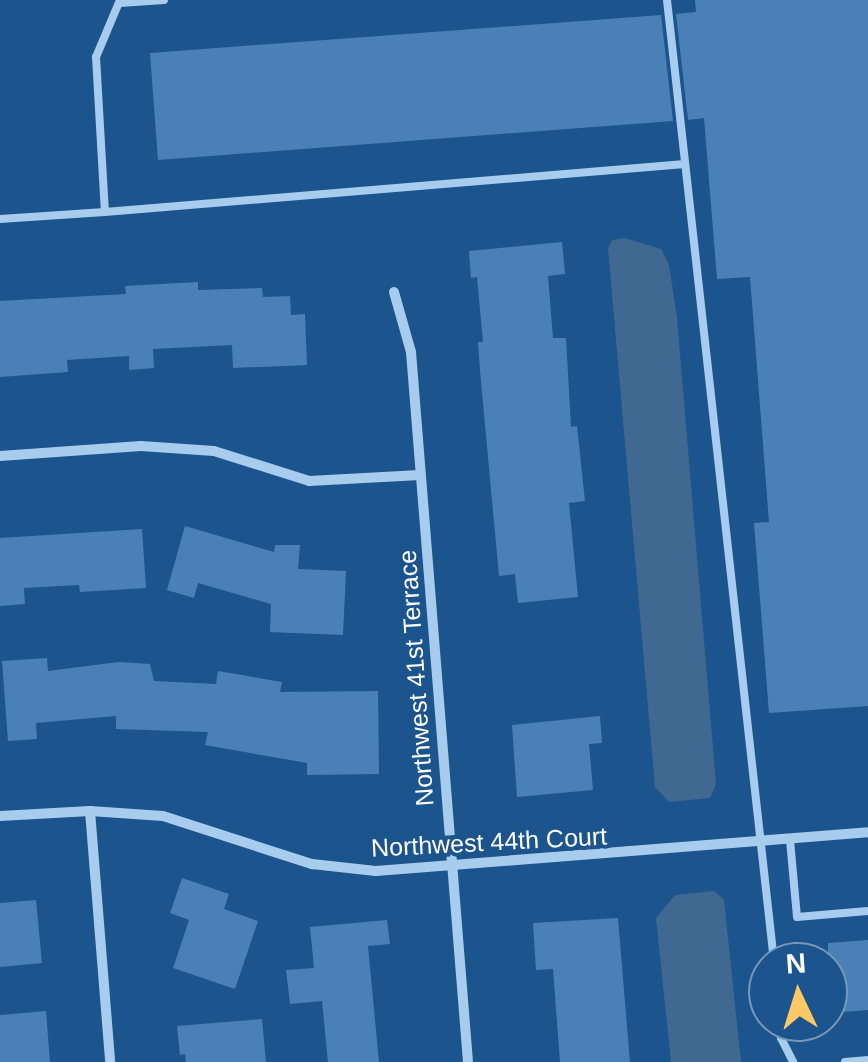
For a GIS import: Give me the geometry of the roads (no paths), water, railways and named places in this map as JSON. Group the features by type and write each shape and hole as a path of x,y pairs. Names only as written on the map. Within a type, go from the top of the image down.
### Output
{"street":[{"name":"Northwest 41st Terrace","path":"394,292 412,352 468,1062"},
{"path":"0,456 141,446 214,451 309,481 420,475"},
{"name":"Northwest 44th Court","path":"0,816 90,811 163,816 312,864 376,872 868,832"},
{"path":"90,811 110,1062"}],"lane":[{"path":"105,212 96,57 120,2 164,0"},
{"path":"667,0 772,942"},
{"path":"0,219 686,164"},
{"path":"790,840 797,917 868,910"},
{"path":"846,1062 868,1060"}],"water":[{"path":"625,238 661,249 669,265 677,318 716,784 710,798 669,802 655,787 608,248 612,240"},
{"path":"714,891 724,900 741,1062 671,1062 656,918 675,895"}]}
